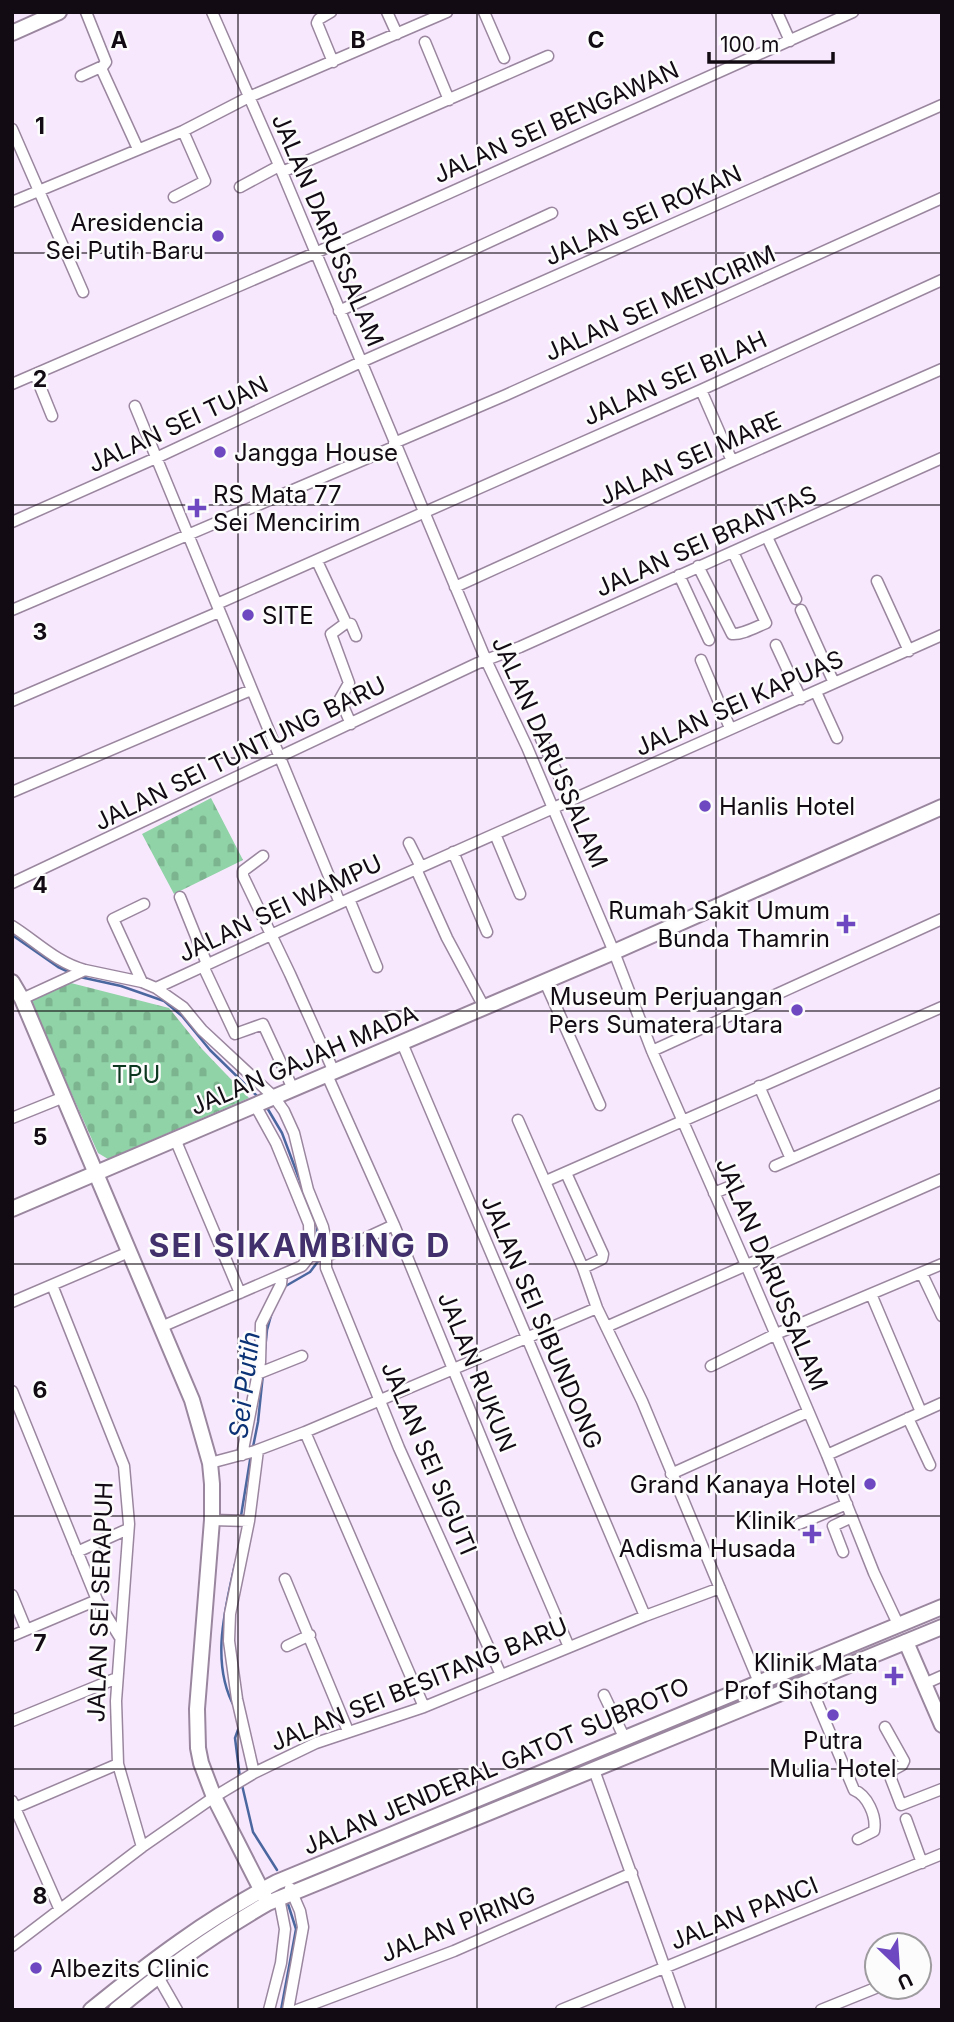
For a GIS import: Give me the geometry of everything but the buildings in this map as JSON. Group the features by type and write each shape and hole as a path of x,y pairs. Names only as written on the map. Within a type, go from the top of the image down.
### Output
{"street":[{"path":"12,33 59,12"},
{"path":"81,76 101,68 106,57 86,12"},
{"name":"JALAN DARUSSALAM","path":"212,12 281,169 486,660 553,808 614,952 652,1051 776,1335 874,1573 898,1624"},
{"path":"331,12 317,23 333,62"},
{"path":"387,12 397,34"},
{"path":"12,202 183,131 249,97 397,34 434,15 447,12"},
{"path":"484,12 504,58"},
{"path":"777,12 790,41"},
{"name":"JALAN SEI BENGAWAN","path":"12,384 315,253 853,12"},
{"path":"425,42 449,100"},
{"path":"240,187 548,57"},
{"path":"101,68 138,149"},
{"name":"JALAN SEI ROKAN","path":"360,362 942,106"},
{"path":"12,128 83,292"},
{"path":"174,197 205,181 183,131"},
{"name":"JALAN SEI MENCIRIM","path":"12,610 395,445 942,198"},
{"path":"339,311 552,214"},
{"name":"JALAN SEI BILAH","path":"12,701 942,280"},
{"name":"JALAN SEI TUAN","path":"12,523 360,362"},
{"name":"JALAN SEI MARE","path":"456,587 942,369"},
{"path":"36,374 52,416"},
{"path":"701,390 732,461"},
{"path":"135,406 278,758 377,967"},
{"name":"JALAN SEI BRANTAS","path":"486,660 942,458"},
{"path":"767,537 796,599"},
{"path":"698,566 732,634 757,627 766,623 733,552"},
{"path":"317,561 346,623 351,624 356,636"},
{"path":"679,575 709,640"},
{"path":"877,581 909,651"},
{"path":"801,610 834,683"},
{"path":"346,623 331,634 349,683 340,699 351,723"},
{"name":"JALAN SEI KAPUAS","path":"553,808 942,635"},
{"path":"776,645 801,699"},
{"name":"JALAN SEI TUNTUNG BARU","path":"12,883 486,660"},
{"path":"701,660 730,728"},
{"path":"12,792 251,690"},
{"path":"816,692 837,738"},
{"path":"541,739 570,800"},
{"name":"JALAN GAJAH MADA","path":"12,1209 545,982 942,807"},
{"name":"JALAN SEI WAMPU","path":"12,926 72,967 142,982 156,988 553,808"},
{"path":"495,834 520,894"},
{"path":"409,843 447,938 484,1007"},
{"path":"453,852 487,932"},
{"name":"JALAN RUKUN","path":"263,856 242,873 330,1073 569,1647"},
{"path":"180,897 205,965 235,1034 264,1025 293,1089"},
{"path":"142,982 113,919 144,904"},
{"path":"652,1051 942,919"},
{"path":"22,999 83,971"},
{"path":"12,982 22,999 192,1400 210,1463 212,1520 197,1732 201,1763 214,1797 275,1896 285,1929 281,1963 269,2010"},
{"path":"545,982 600,1105"},
{"path":"156,988 183,1007 294,1133 308,1190 327,1241 318,1256"},
{"path":"546,1181 942,1007"},
{"name":"JALAN SEI SIBUNDONG","path":"402,1042 645,1616"},
{"path":"759,1086 791,1159"},
{"path":"775,1167 942,1093"},
{"path":"12,1118 64,1097"},
{"path":"265,1101 276,1143 309,1224 318,1256"},
{"path":"518,1120 583,1268 597,1308 642,1401 766,1699"},
{"path":"175,1139 240,1293"},
{"path":"566,1173 603,1254 602,1259 583,1268"},
{"path":"606,1327 942,1179"},
{"path":"714,1193 736,1184"},
{"path":"161,1327 394,1225"},
{"path":"12,1302 129,1252"},
{"name":"JALAN SEI SIGUTI","path":"318,1256 326,1268 379,1399 501,1675"},
{"path":"711,1366 776,1335 942,1264"},
{"path":"922,1274 942,1316"},
{"path":"250,1775 229,1642 230,1614 243,1520 250,1498 250,1452 261,1372 263,1316 281,1283 282,1275"},
{"name":"JALAN SEI SERAPUH","path":"52,1284 124,1466 128,1529 117,1678 118,1764 142,1847"},
{"path":"871,1294 921,1412"},
{"path":"210,1463 305,1432 597,1308"},
{"path":"261,1372 302,1356"},
{"path":"12,1391 97,1600 119,1637"},
{"path":"827,1455 942,1403"},
{"path":"671,1474 808,1412"},
{"path":"908,1418 930,1465"},
{"path":"305,1432 424,1707"},
{"path":"799,1524 847,1504"},
{"path":"843,1552 833,1526 852,1517"},
{"path":"212,1520 243,1520"},
{"path":"77,1552 128,1529"},
{"path":"285,1579 348,1731"},
{"name":"JALAN SEI BESITANG BARU","path":"12,1946 142,1847 250,1775 316,1743 424,1707 720,1588"},
{"path":"12,1595 26,1629"},
{"path":"12,1636 97,1600"},
{"name":"JALAN JENDERAL GATOT SUBROTO","path":"275,1896 285,1878 942,1607"},
{"path":"898,1624 942,1726"},
{"name":"JALAN JENDERAL GATOT SUBROTO","path":"91,2010 275,1896 942,1628"},
{"path":"287,1646 310,1635"},
{"path":"924,1684 942,1676"},
{"path":"12,1721 117,1678"},
{"path":"809,1683 853,1790 865,1797 876,1826 874,1831 858,1839"},
{"path":"604,1695 624,1737"},
{"path":"885,1727 904,1761 891,1772 901,1805 942,1789"},
{"path":"587,1753 680,2010"},
{"path":"59,1908 14,1805 118,1764"},
{"path":"906,1819 922,1863"},
{"name":"JALAN PANCI","path":"561,2010 942,1854"},
{"name":"JALAN PIRING","path":"298,2010 454,1951 632,1873"},
{"path":"275,1896 285,1878"},
{"path":"275,1896 300,1911 303,1927 288,2010"},
{"path":"152,1970 177,2010"},
{"name":"JALAN JENDERAL GATOT SUBROTO","path":"116,2010 152,1970"},
{"path":"821,2010 863,1993"}],"green space":[{"path":"211,798 243,860 174,894 142,834"},
{"name":"TPU","path":"67,982 169,1008 202,1049 249,1098 108,1159 98,1153 29,998"}],"waterway":[{"name":"Sei Putih","path":"12,935 71,973"},
{"name":"Sei Putih","path":"80,977 121,986 164,1001 182,1016 210,1050 259,1098"},
{"name":"Sei Putih","path":"266,1106 282,1133 303,1189"},
{"name":"Sei Putih","path":"308,1202 317,1227 319,1253"},
{"name":"Sei Putih","path":"284,1287 310,1272 319,1260"},
{"name":"Sei Putih","path":"265,1350 272,1312"},
{"name":"Sei Putih","path":"253,1447 263,1374"},
{"name":"Sei Putih","path":"241,1516 251,1454"},
{"name":"Sei Putih","path":"235,1564 224,1618 221,1655 227,1691 235,1708"},
{"name":"Sei Putih","path":"239,1727 235,1738 240,1778"},
{"name":"Sei Putih","path":"242,1785 253,1832 277,1870"},
{"name":"Sei Putih","path":"281,2010 296,1929 288,1904"}],"place":[{"name":"Aresidencia Sei Putih Baru","path":"218,236"},
{"name":"Jangga House","path":"220,452"},
{"name":"RS Mata 77 Sei Mencirim","path":"197,508"},
{"name":"SITE","path":"248,615"},
{"name":"Hanlis Hotel","path":"705,806"},
{"name":"Rumah Sakit Umum Bunda Thamrin","path":"846,924"},
{"name":"Museum Perjuangan Pers Sumatera Utara","path":"797,1010"},
{"name":"Grand Kanaya Hotel","path":"870,1484"},
{"name":"Klinik Adisma Husada","path":"812,1534"},
{"name":"Klinik Mata Prof Sihotang","path":"894,1676"},
{"name":"Putra Mulia Hotel","path":"833,1715"},
{"name":"Albezits Clinic","path":"36,1968"}],"district":[{"name":"SEI SIKAMBING D","path":"300,1245"}]}
